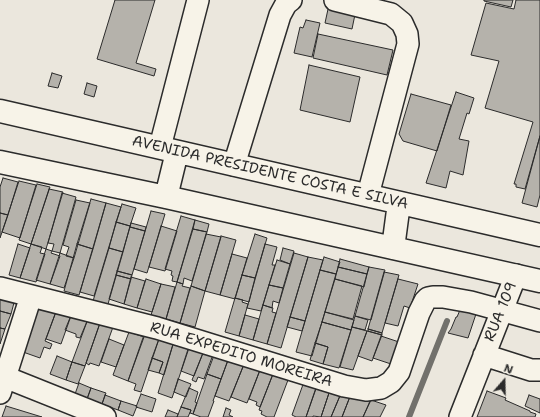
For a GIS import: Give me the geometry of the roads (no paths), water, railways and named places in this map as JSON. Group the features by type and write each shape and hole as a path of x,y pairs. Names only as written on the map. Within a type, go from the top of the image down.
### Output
{"main road":[{"name":"AVENIDA PRESIDENTE COSTA E SILVA","path":"0,110 540,235"},
{"path":"166,197 169,149"},
{"path":"0,162 166,197 540,281"},
{"path":"393,248 399,203"}],"street":[{"path":"169,149 198,0"},
{"path":"234,165 280,15 286,4 291,0"},
{"path":"335,0 391,14 402,23 407,34 408,44 368,195"},
{"name":"RUA 109","path":"460,417 516,275"},
{"name":"RUA EXPEDITO MOREIRA","path":"0,288 157,328 344,386 366,390 381,388 391,382 398,372 420,313 428,298 451,298 502,310"},
{"path":"31,296 3,385 105,417"},
{"path":"502,310 540,322"},
{"path":"484,355 531,370 540,370"}],"waterway":[{"path":"409,417 447,321"}]}
